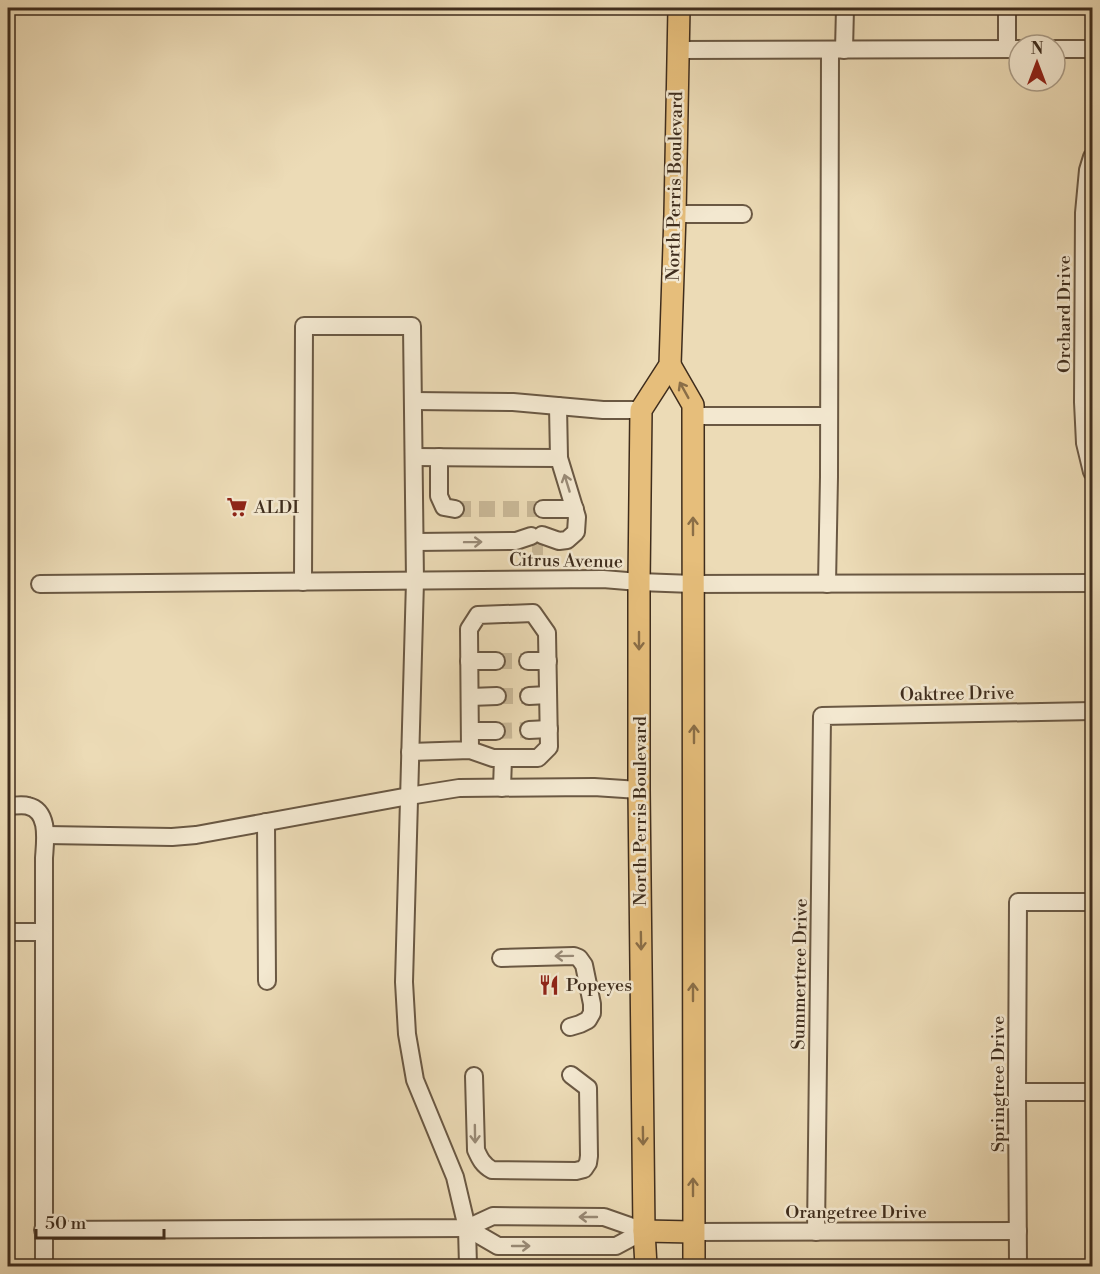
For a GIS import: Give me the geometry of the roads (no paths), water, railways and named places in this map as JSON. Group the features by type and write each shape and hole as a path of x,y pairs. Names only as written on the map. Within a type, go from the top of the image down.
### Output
{"main road":[{"name":"North Perris Boulevard","path":"670,365 679,8"},
{"path":"641,410 670,365 693,405 694,1266"},
{"name":"North Perris Boulevard","path":"641,410 639,790 646,1266"},
{"path":"644,1231 693,1232"}],"street":[{"path":"827,584 837,50 845,8"},
{"path":"1007,8 1011,33"},
{"path":"678,50 1007,49"},
{"path":"1067,49 1092,49"},
{"name":"Orchard Drive","path":"1092,157 1088,170 1088,402 1084,443 1092,472"},
{"path":"675,214 743,214"},
{"path":"303,582 304,326 412,326 415,581 404,982 407,1034 415,1080 454,1177 467,1228 468,1266"},
{"path":"413,401 513,402 603,410 641,410"},
{"path":"415,542 559,541 567,540 576,532 577,517 559,458 558,406"},
{"path":"693,416 829,416"},
{"path":"414,457 559,458"},
{"path":"439,457 439,496 444,507 455,509"},
{"path":"543,509 574,509"},
{"name":"Citrus Avenue","path":"40,584 603,579 693,584 1092,583"},
{"path":"410,752 470,750 493,758 538,758 549,747 547,633 533,613 478,615 469,629 470,750"},
{"path":"469,661 496,661"},
{"path":"528,661 548,661"},
{"path":"529,696 548,695"},
{"path":"470,697 497,696"},
{"name":"Oaktree Drive","path":"822,716 1092,711"},
{"name":"Summertree Drive","path":"816,1232 822,716"},
{"path":"529,730 549,729"},
{"path":"470,731 496,731"},
{"path":"502,788 503,758"},
{"path":"46,835 188,836 459,788 594,787 639,790"},
{"path":"8,806 29,806 38,812 46,835 44,858 44,1266"},
{"path":"266,822 267,981"},
{"name":"Springtree Drive","path":"1018,1266 1018,902 1092,902"},
{"path":"8,932 44,932"},
{"path":"501,958 574,956 579,958 584,965 592,1012 588,1020 570,1027"},
{"path":"474,1076 476,1150 486,1167 492,1170 576,1171 584,1169 588,1163 588,1088 571,1075"},
{"path":"1017,1092 1092,1092"},
{"path":"43,1230 467,1228 493,1216 604,1217 644,1231"},
{"path":"467,1228 498,1246 616,1246 644,1231"},
{"name":"Orangetree Drive","path":"693,1232 1018,1231"}],"tunnel":[{"path":"455,509 543,509"},
{"path":"532,547 543,547"},
{"path":"496,661 528,661"},
{"path":"497,696 529,696"},
{"path":"496,731 529,730"}],"place":[{"name":"ALDI","path":"237,507"},
{"name":"Popeyes","path":"549,985"}]}
